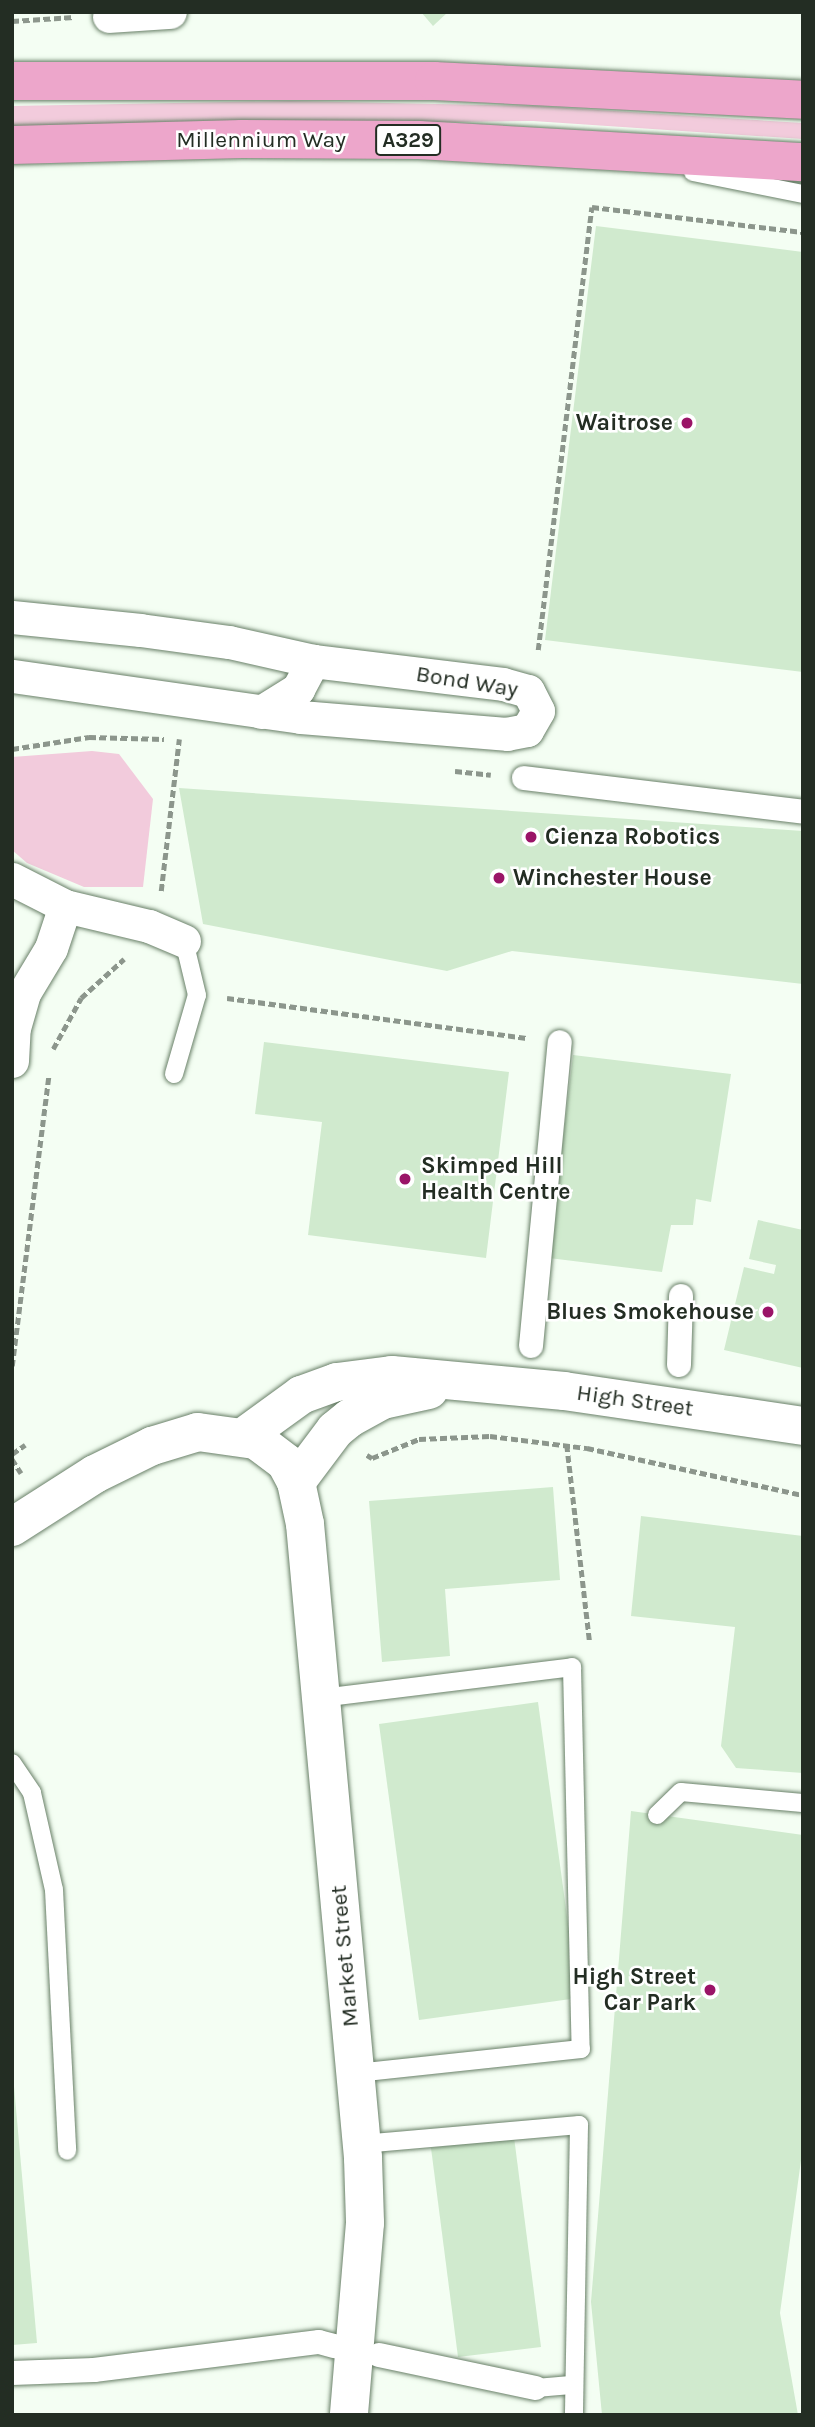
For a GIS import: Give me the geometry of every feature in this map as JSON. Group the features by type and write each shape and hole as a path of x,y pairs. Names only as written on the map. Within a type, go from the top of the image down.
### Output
{"main road":[{"path":"12,81 434,81 803,100"},
{"name":"Millennium Way","path":"12,145 242,139 566,145 803,162"}],"street":[{"path":"109,16 170,12"},
{"name":"Bond Way","path":"12,617 229,642 313,661 522,688 535,699 537,717 527,730 515,734 261,712 12,677"},
{"path":"261,712 298,689 313,661"},
{"path":"524,778 803,812"},
{"path":"12,880 65,906 149,926 184,940"},
{"path":"12,1060 14,1028 24,993 51,948 65,906"},
{"path":"531,1346 560,1042"},
{"path":"679,1365 681,1296"},
{"name":"High Street","path":"246,1435 286,1402 337,1382 392,1375 564,1391 803,1426"},
{"name":"High Street","path":"297,1490 335,1430 349,1418 383,1400 467,1382"},
{"path":"12,1527 94,1474 152,1446 198,1432 246,1435 278,1455 297,1490"},
{"name":"Market Street","path":"297,1490 321,1698 362,2144 365,2223 349,2415"},
{"path":"12,2373 94,2370 319,2342 334,2346"},
{"path":"379,2355 536,2388"}],"lane":[{"path":"566,145 803,194"},
{"path":"174,1074 197,995 184,940"},
{"path":"321,1698 572,1667 581,2049 356,2073"},
{"path":"12,1763 32,1793 54,1890 67,2151"},
{"path":"657,1815 681,1792 803,1803"},
{"path":"362,2144 579,2124 571,2385 574,2415"},
{"path":"536,2388 571,2385"}],"path":[{"path":"12,21 109,16"},
{"path":"538,650 592,206 803,232"},
{"path":"12,749 89,737 179,739 161,894"},
{"path":"51,1059 53,1046 81,998 130,953"},
{"path":"227,998 560,1042"},
{"path":"12,1366 50,1072"},
{"path":"372,1458 392,1447 443,1435 567,1445 803,1495"},
{"path":"12,1454 25,1445"},
{"path":"567,1445 593,1664 572,1667"}],"shaded area":[{"path":"290,101 535,106 803,123 803,139 533,121 12,128 12,106"},
{"path":"92,751 119,754 153,799 143,887 84,887 27,863 12,850 12,757"}],"building":[{"path":"421,12 448,12 433,26"},
{"name":"Waitrose","path":"596,226 803,252 803,672 545,640"},
{"name":"Winchester House","path":"179,788 803,831 803,984 512,951 447,971 203,924"},
{"name":"Skimped Hill Health Centre","path":"264,1042 509,1072 486,1258 308,1235 322,1122 255,1114"},
{"path":"573,1055 731,1074 711,1202 696,1199 693,1225 671,1225 662,1272 549,1258"},
{"name":"Blues Smokehouse","path":"758,1220 803,1230 803,1368 724,1350 744,1267 774,1274 776,1265 749,1259"},
{"path":"553,1487 560,1580 445,1589 450,1656 382,1662 369,1501"},
{"path":"641,1516 803,1536 803,1773 736,1768 721,1746 735,1627 631,1616"},
{"path":"538,1702 578,1998 419,2020 379,1724"},
{"name":"High Street Car Park","path":"631,1811 803,1835 803,2146 780,2313 798,2415 602,2415 591,2302"},
{"path":"12,2064 37,2343 12,2345"},
{"path":"514,2137 541,2347 458,2357 431,2148"}],"place":[{"name":"Waitrose","path":"687,423"},
{"name":"Cienza Robotics","path":"531,837"},
{"name":"Winchester House","path":"499,878"},
{"name":"Skimped Hill Health Centre","path":"405,1179"},
{"name":"Blues Smokehouse","path":"768,1312"},
{"name":"High Street Car Park","path":"710,1990"}]}
